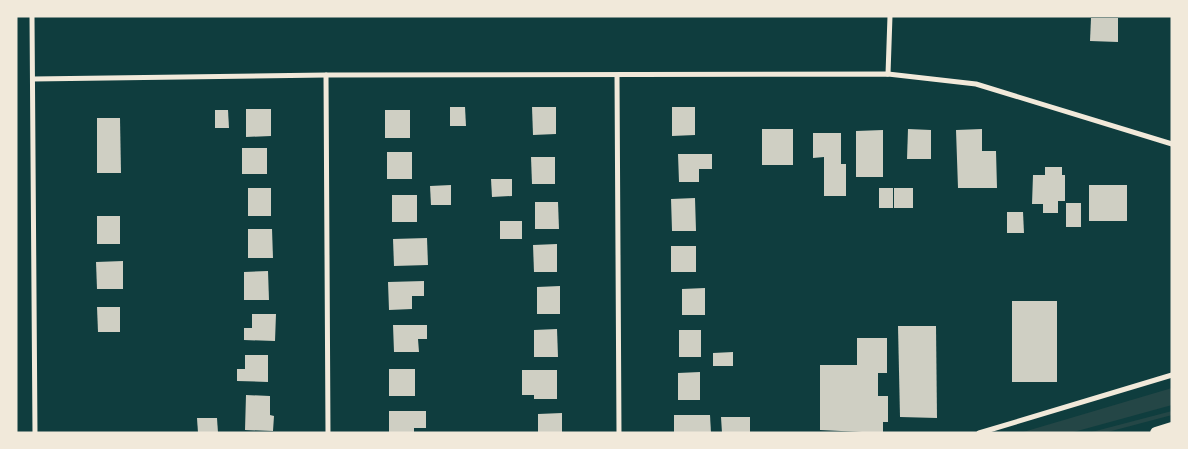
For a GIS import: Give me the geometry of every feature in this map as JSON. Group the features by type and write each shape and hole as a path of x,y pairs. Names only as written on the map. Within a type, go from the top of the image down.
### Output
{"main road":[{"path":"1156,433 1172,428"}],"street":[{"path":"32,16 36,264 35,433"},
{"path":"888,74 890,16"},
{"path":"33,79 326,75 888,74 976,84 1172,144"},
{"path":"326,75 328,433"},
{"path":"617,75 619,433"},
{"path":"979,433 1172,375"}],"shaded area":[{"path":"1172,388 1172,405 1070,433 1020,433"},
{"path":"1172,411 1172,415 1104,433 1088,433"}],"building":[{"path":"1091,18 1118,18 1118,42 1090,41"},
{"path":"450,107 465,107 466,126 450,126"},
{"path":"532,107 556,107 556,134 533,135"},
{"path":"672,107 695,107 695,135 672,136"},
{"path":"246,109 271,109 271,136 246,137"},
{"path":"215,110 228,110 229,128 215,128"},
{"path":"385,110 410,110 410,138 385,138"},
{"path":"97,118 120,118 121,173 97,173"},
{"path":"762,129 793,129 793,165 762,165"},
{"path":"908,129 931,130 931,159 907,159"},
{"path":"982,129 982,151 996,151 997,188 958,188 956,130"},
{"path":"883,130 883,177 856,177 856,131"},
{"path":"813,133 841,133 841,164 846,164 846,196 824,196 824,157 813,158"},
{"path":"242,148 267,148 267,174 242,174"},
{"path":"387,152 412,152 412,179 387,179"},
{"path":"678,154 712,154 712,169 699,169 699,182 679,182"},
{"path":"531,157 555,157 555,184 532,184"},
{"path":"1045,167 1062,167 1062,175 1065,175 1065,201 1058,201 1058,213 1043,213 1043,204 1032,204 1033,175 1045,175"},
{"path":"491,179 512,179 512,196 492,197"},
{"path":"451,185 451,205 431,205 430,186"},
{"path":"1089,185 1127,185 1127,221 1089,221"},
{"path":"248,188 271,188 271,216 248,216"},
{"path":"879,188 893,188 893,208 879,208"},
{"path":"894,188 913,188 913,208 894,208"},
{"path":"392,195 417,195 417,222 392,222"},
{"path":"695,198 696,231 672,231 671,199"},
{"path":"535,202 558,202 559,229 535,229"},
{"path":"1066,203 1081,203 1081,227 1066,227"},
{"path":"1007,212 1023,212 1024,233 1007,233"},
{"path":"97,216 120,216 120,244 97,244"},
{"path":"500,221 522,221 522,239 500,239"},
{"path":"248,229 272,229 273,258 248,258"},
{"path":"427,238 428,265 394,266 393,239"},
{"path":"557,244 557,272 534,272 533,245"},
{"path":"671,246 696,246 696,272 671,272"},
{"path":"123,261 123,289 97,289 96,262"},
{"path":"268,271 269,300 244,300 244,272"},
{"path":"424,281 424,296 412,296 412,309 389,310 388,282"},
{"path":"560,286 560,314 537,314 537,287"},
{"path":"705,288 705,315 682,315 682,289"},
{"path":"1012,301 1057,301 1057,382 1012,382"},
{"path":"97,307 120,307 120,332 98,332"},
{"path":"252,314 276,314 275,341 244,340 244,328 252,328"},
{"path":"393,325 427,325 427,339 418,339 419,352 394,352"},
{"path":"898,326 936,326 937,418 900,417"},
{"path":"557,329 558,357 534,357 534,330"},
{"path":"679,330 701,330 701,357 679,357"},
{"path":"857,338 887,338 887,373 878,373 878,396 888,396 888,422 883,422 883,433 820,430 820,365 857,365"},
{"path":"733,352 733,366 713,366 713,353"},
{"path":"245,355 268,355 268,382 237,381 237,369 245,369"},
{"path":"389,369 415,369 415,396 389,396"},
{"path":"522,370 557,370 557,399 534,399 534,395 522,395"},
{"path":"700,372 700,400 678,400 678,373"},
{"path":"246,395 270,396 270,415 274,416 273,431 245,430"},
{"path":"389,411 426,411 426,428 414,428 414,433 389,433"},
{"path":"562,413 562,433 538,433 538,414"},
{"path":"674,415 710,415 711,433 674,433"},
{"path":"721,417 750,417 750,433 722,433"},
{"path":"197,418 217,418 218,433 198,433"}]}
